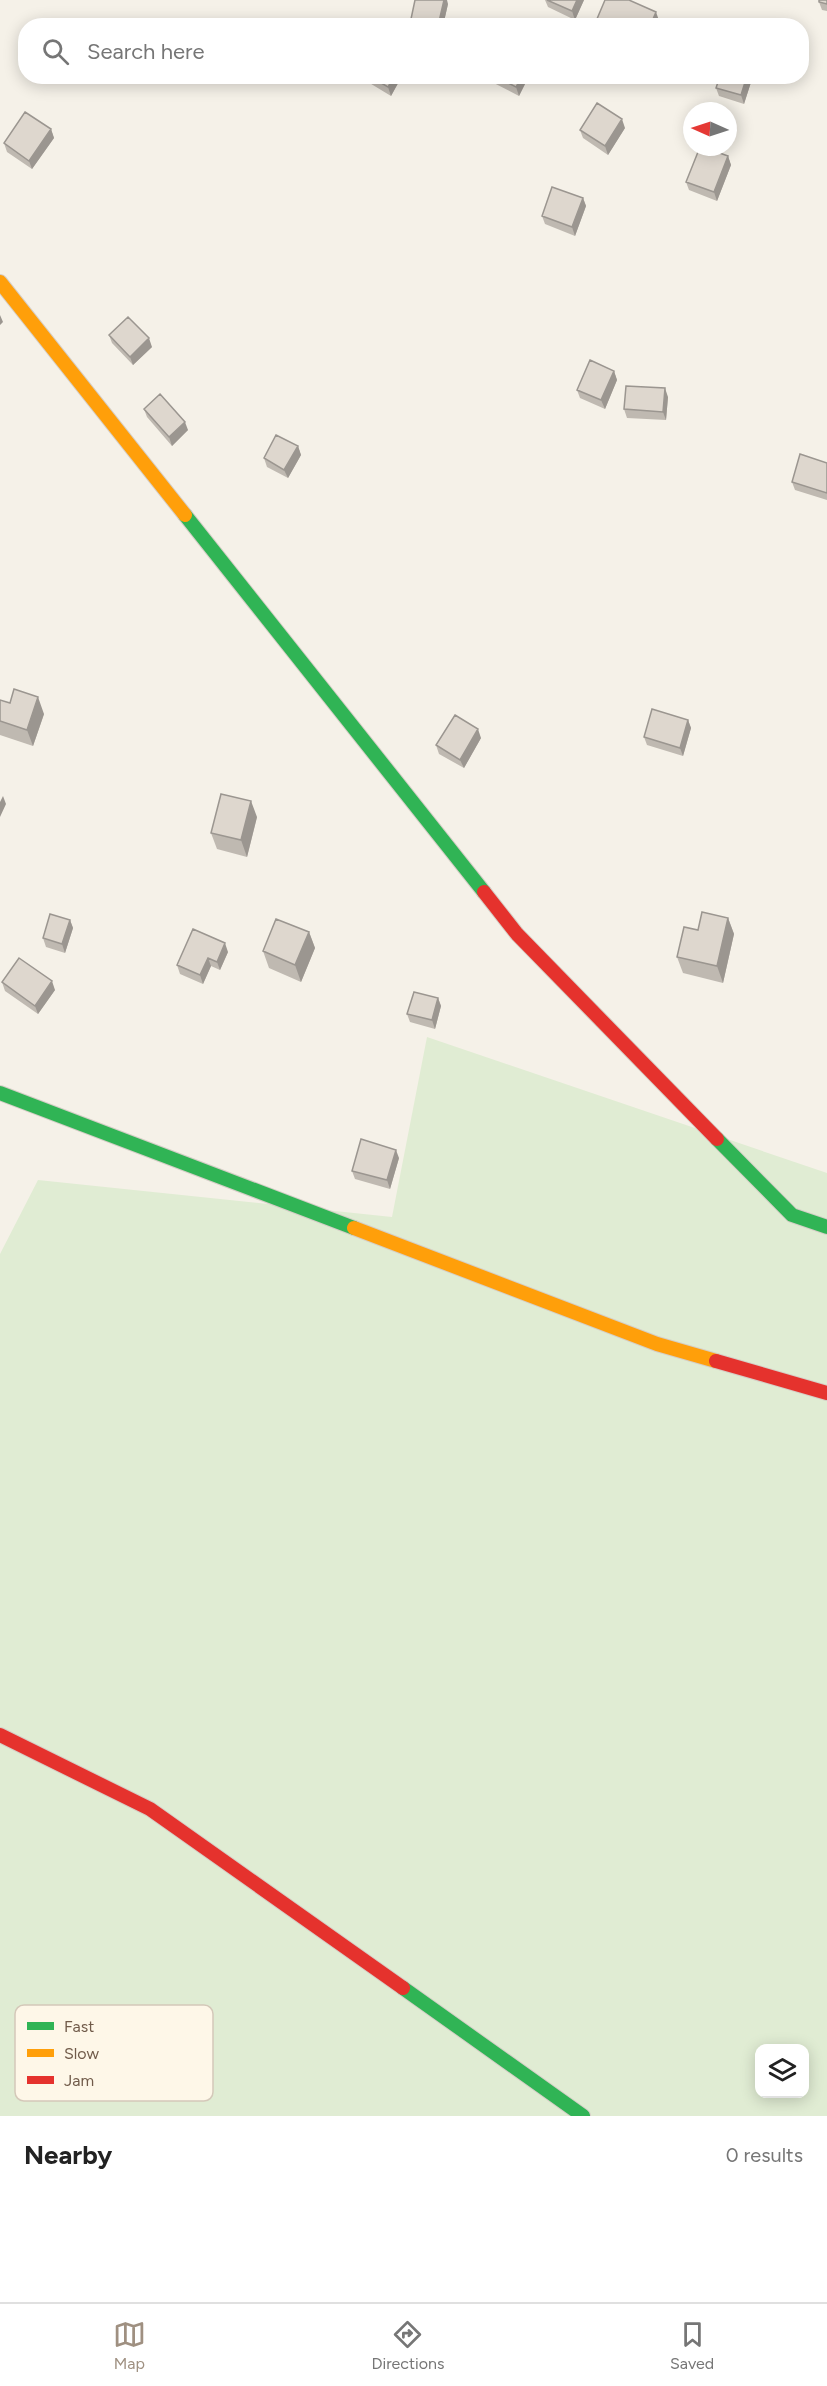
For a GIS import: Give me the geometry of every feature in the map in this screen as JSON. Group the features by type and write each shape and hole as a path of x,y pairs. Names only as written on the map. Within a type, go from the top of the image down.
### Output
{"street":[{"path":"0,282 517,934 792,1215 827,1227"},
{"path":"0,1093 657,1344 827,1393"},
{"path":"0,1735 150,1809 583,2116"}],"green space":[{"path":"427,1037 827,1173 827,2116 0,2116 0,1254 38,1180 392,1217"}],"building":[{"path":"415,0 444,0 440,18 411,18"},
{"path":"547,0 577,0 572,11"},
{"path":"605,0 629,0 656,12 653,18 597,18"},
{"path":"819,0 827,0 827,4 819,2"},
{"path":"717,84 744,84 741,95 716,88"},
{"path":"597,103 622,119 605,146 580,130"},
{"path":"25,112 51,129 29,161 4,143"},
{"path":"696,156 728,156 714,192 686,182"},
{"path":"552,187 583,198 572,227 542,216"},
{"path":"128,317 149,338 130,357 109,335"},
{"path":"590,360 614,371 601,400 577,390"},
{"path":"626,386 665,388 663,412 624,409"},
{"path":"160,394 185,422 169,437 144,409"},
{"path":"276,435 298,446 284,470 264,458"},
{"path":"800,454 827,463 827,493 792,482"},
{"path":"14,689 38,697 27,730 0,721 0,700 10,703"},
{"path":"652,709 688,720 680,748 644,737"},
{"path":"455,715 478,729 460,760 436,745"},
{"path":"221,794 251,801 241,840 211,833"},
{"path":"702,912 728,918 717,966 677,957 684,927 698,930"},
{"path":"50,914 70,920 62,944 43,938"},
{"path":"276,919 309,932 295,965 263,951"},
{"path":"193,929 225,943 217,962 208,958 200,975 177,965"},
{"path":"19,958 52,981 35,1006 2,982"},
{"path":"414,992 438,998 432,1020 407,1014"},
{"path":"361,1139 396,1150 387,1180 352,1171"}],"traffic: fast":[{"path":"185,515 484,892"},
{"path":"0,1093 354,1228"},
{"path":"717,1139 792,1215 827,1227"},
{"path":"403,1988 583,2116"}],"traffic: slow":[{"path":"0,282 185,515"},
{"path":"354,1228 657,1344 716,1361"}],"traffic: jam":[{"path":"484,892 517,934 717,1139"},
{"path":"716,1361 827,1393"},
{"path":"0,1735 150,1809 403,1988"}]}
